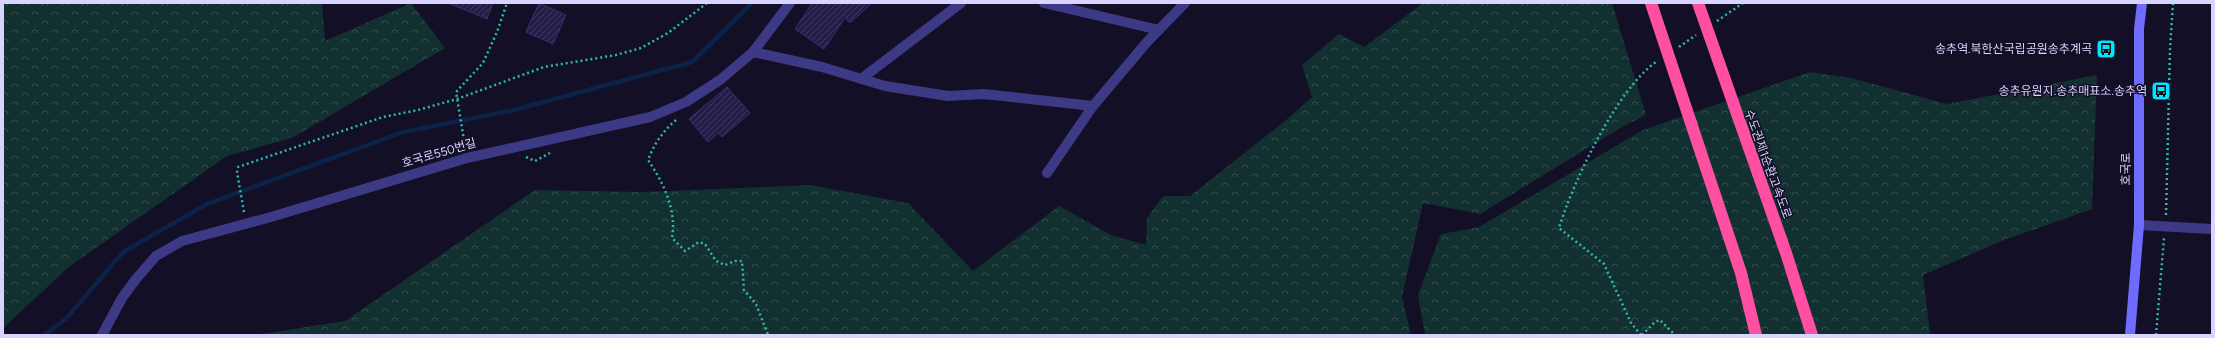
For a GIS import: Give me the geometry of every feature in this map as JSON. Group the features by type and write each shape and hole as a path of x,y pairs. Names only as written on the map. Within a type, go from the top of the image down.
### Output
{"highway":[{"path":"1651,3 1741,272 1756,335"},
{"name":"수도권제1순환고속도로","path":"1698,3 1732,105 1786,253 1812,335"}],"street":[{"name":"호국로550번길","path":"102,335 122,298 136,279 156,256 182,241 271,217 467,158 650,117 686,102 709,88 753,52 790,3"},
{"path":"861,79 961,3"},
{"path":"1044,3 1159,30"},
{"path":"1047,173 1093,106 1159,30 1185,3"},
{"name":"호국로","path":"2130,335 2139,225 2139,29 2142,3"},
{"path":"753,52 822,67 885,86 948,96 984,94 1093,106"},
{"path":"2139,225 2165,228 2207,229"}],"path":[{"path":"467,158 456,92 483,63 497,32 507,3"},
{"path":"245,216 237,172 238,167 383,117 418,110 457,99 544,68 616,55 641,48 668,33 707,3"},
{"path":"1711,25 1743,3"},
{"path":"2156,335 2165,228 2170,49 2173,3"},
{"path":"1672,51 1698,34"},
{"path":"1660,60 1647,68 1629,89 1604,126 1564,211 1559,228 1604,264 1631,323 1642,335 1654,322 1660,320 1675,335"},
{"path":"686,102 679,118 666,130 653,148 648,160 660,177 674,218 672,238 685,251 699,242 705,244 716,261 725,265 735,261 742,261 744,290 756,304 768,335"}],"green space":[{"path":"3,3 322,3 325,41 411,3 445,48 292,138 227,156 70,266 3,328"},
{"path":"1423,3 1612,3 1646,115 1622,127 1480,214 1423,203 1402,297 1411,335 255,335 345,321 535,190 644,192 810,185 908,203 973,271 1059,206 1111,235 1146,245 1147,218 1163,196 1190,196 1285,121 1312,97 1302,65 1339,34 1364,47"},
{"path":"1810,72 1851,78 1947,104 2097,75 2092,209 2004,240 1923,275 1930,335 1425,335 1418,295 1441,234 1479,227 1643,130"}],"building":[{"path":"448,3 493,3 487,19"},
{"path":"539,3 566,15 553,44 526,32"},
{"path":"812,3 872,3 850,23 845,18 824,49 795,29"},
{"path":"727,87 750,113 722,137 718,133 708,142 689,119"}],"waterway":[{"path":"44,335 66,319 123,252 207,204 403,132 514,110 692,62 752,3"}],"place":[{"name":"송추역.북한산국립공원송추계곡","path":"2106,49"},
{"name":"송추유원지.송추매표소.송추역","path":"2161,91"}]}
